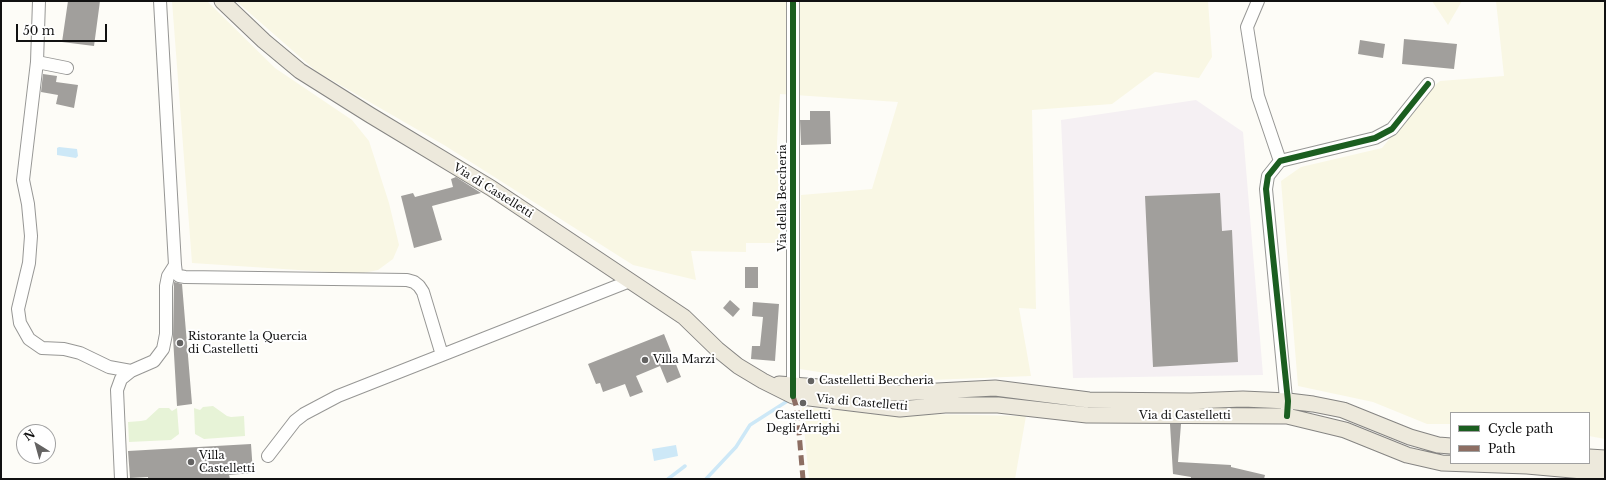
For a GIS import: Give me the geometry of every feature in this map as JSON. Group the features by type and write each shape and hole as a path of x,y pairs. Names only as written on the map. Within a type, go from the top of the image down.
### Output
{"main road":[{"name":"Via di Castelletti","path":"222,1 264,41 300,71 491,188 630,281 684,318 738,366 763,381 793,391 900,409 945,405 998,405 1087,415 1287,416 1345,430 1407,455 1442,463 1450,463"},
{"name":"Via di Castelletti","path":"793,391 899,393 995,388 1089,400 1191,401 1244,399 1288,401 1343,410 1410,438 1438,445 1450,446"},
{"path":"1590,457 1605,458"},
{"name":"Via di Castelletti","path":"1470,464 1527,466 1605,473"}],"street":[{"path":"39,1 37,62 22,180 28,204 31,236 29,263 18,310 20,323 29,339 42,348 64,349 80,353 109,367 131,371"},
{"path":"160,1 176,273 179,276 185,277 407,280 414,282 423,292 442,355"},
{"name":"Via della Beccheria","path":"793,1 793,391"},
{"path":"1258,1 1247,27 1258,96 1280,161"},
{"path":"37,62 67,68"},
{"path":"1287,416 1288,401 1266,189 1268,176 1280,161 1375,138 1392,129 1428,84"},
{"path":"121,479 117,390 121,379 131,371 154,361 163,349 166,334 166,286 168,276 175,265"},
{"path":"268,456 295,421 304,414 338,396 630,281"}],"shaded area":[{"path":"172,1 207,1 275,68 352,120 369,141 389,203 399,245 393,259 378,270 359,274 192,263"},
{"path":"236,1 1208,1 1212,57 1199,78 1155,72 1112,104 1032,110 1036,309 1019,308 1031,376 931,380 863,379 800,369 801,195 872,189 898,102 780,94 777,142 781,243 746,243 746,252 691,251 696,280 633,265 444,145 316,71"},
{"path":"1432,1 1462,1 1448,25"},
{"path":"1496,1 1605,1 1605,439 1590,436 1590,412 1450,412 1450,424 1427,424 1373,402 1298,386 1281,181 1301,167 1382,148 1429,90 1440,81 1504,76"},
{"path":"1196,100 1243,132 1263,375 1073,378 1061,120"},
{"path":"802,407 873,413 1026,416 1015,479 809,479"}],"green space":[{"path":"213,406 227,416 244,416 245,436 204,439 195,434 194,408 200,410 203,407"},
{"path":"159,408 169,408 172,411 177,408 179,434 171,440 129,442 128,422 146,420"}],"water":[{"path":"57,148 77,149 78,156 76,158 57,155"},
{"path":"676,445 678,456 654,461 652,449"}],"building":[{"path":"68,1 100,1 94,46 62,42"},
{"path":"1404,39 1457,44 1454,69 1402,64"},
{"path":"1360,40 1385,44 1383,58 1358,54"},
{"path":"43,74 57,76 56,82 78,85 74,108 56,104 58,95 41,92"},
{"path":"810,111 830,111 831,144 801,145 800,120 810,120"},
{"path":"456,177 481,193 432,206 442,240 414,248 401,196 413,193 415,197 453,187 451,179"},
{"path":"1220,193 1222,231 1232,230 1238,362 1153,367 1145,196"},
{"path":"745,267 758,267 758,288 745,288"},
{"name":"Ristorante la Quercia di Castelletti","path":"174,282 182,284 192,404 177,406 173,337"},
{"path":"730,300 740,309 733,317 723,308"},
{"path":"753,302 779,304 775,361 751,359 752,346 760,346 763,317 752,316"},
{"name":"Villa Marzi","path":"664,334 681,377 667,383 660,366 636,376 643,392 630,397 625,384 603,392 600,383 596,384 588,364"},
{"path":"1170,424 1181,424 1178,462 1231,465 1231,467 1265,475 1264,479 1191,479 1191,477 1173,474"},
{"name":"Villa Castelletti","path":"251,444 253,473 229,475 230,479 130,478 128,451"}],"waterway":[{"path":"706,479 736,447 750,425 789,400"},
{"path":"668,479 685,466"}],"marked path":[{"path":"793,396 797,409 803,479"}],"cycle path":[{"path":"793,1 793,396"},
{"path":"1287,416 1288,401 1266,189 1268,176 1280,161 1375,138 1392,129 1428,84"}],"place":[{"name":"Ristorante la Quercia di Castelletti","path":"180,343"},
{"name":"Villa Marzi","path":"645,360"},
{"name":"Castelletti Beccheria","path":"811,381"},
{"name":"Castelletti Degli Arrighi","path":"803,403"},
{"name":"Villa Castelletti","path":"191,462"}]}
